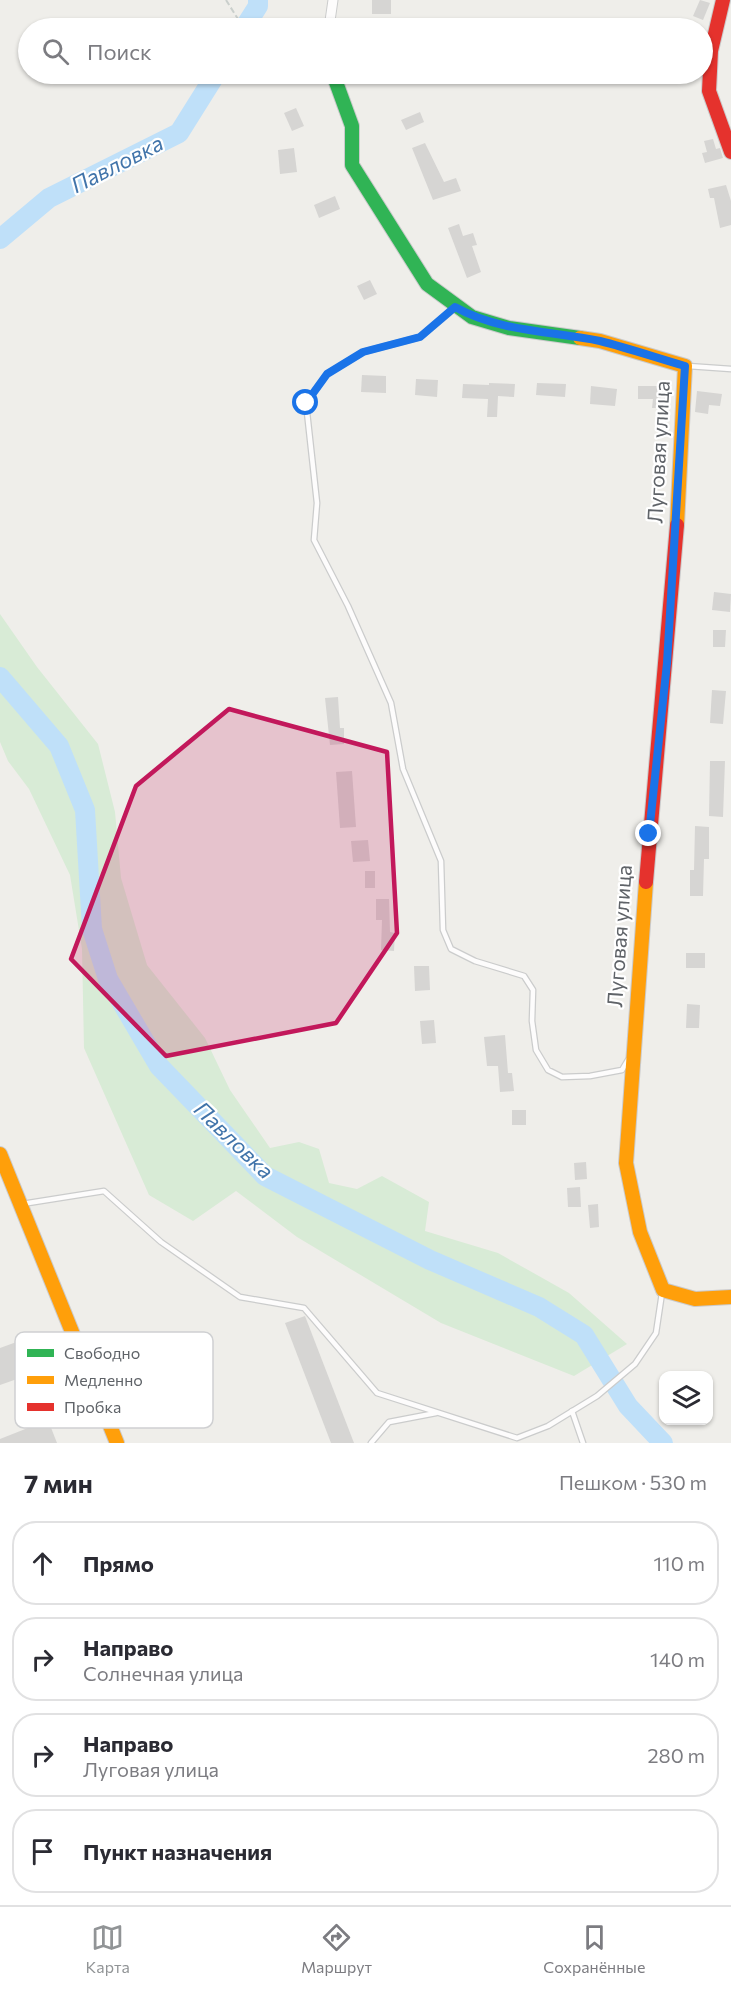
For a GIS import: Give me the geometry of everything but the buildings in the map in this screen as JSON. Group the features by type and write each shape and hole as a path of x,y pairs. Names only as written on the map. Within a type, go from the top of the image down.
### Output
{"street":[{"path":"330,18 333,0"},
{"path":"713,42 723,0"},
{"path":"337,84 352,126 352,165 427,284 455,307 472,317 509,328 600,341 685,366"},
{"path":"709,84 709,91 731,152"},
{"name":"Луговая улица","path":"663,1290 640,1232 626,1163 649,834 670,628 685,366"},
{"path":"0,1154 72,1332"},
{"path":"663,1290 695,1299 731,1297"},
{"path":"111,1428 117,1443"}],"lane":[{"path":"455,307 420,337 363,352 327,374 306,403 317,503 314,540 348,606 391,703 403,769 441,861 443,930 451,949 475,961 524,976 533,990 532,1020 536,1050 548,1070 562,1077 622,1071 633,1052"},
{"path":"685,366 731,369"},
{"path":"21,1204 104,1191 160,1242 240,1297 304,1308 377,1393 517,1438 548,1426 597,1396 635,1365 656,1333 663,1290"},
{"path":"572,1411 583,1443"},
{"path":"371,1443 389,1422 438,1412"}],"path":[{"path":"226,0 237,18"}],"highlighted area":[{"path":"229,709 387,752 397,933 336,1023 166,1056 71,959 136,786"}],"green space":[{"path":"0,614 37,667 98,744 115,812 121,878 147,965 205,1038 230,1090 270,1148 299,1142 319,1149 329,1183 357,1189 382,1176 429,1202 425,1231 498,1253 569,1293 627,1344 574,1376 441,1323 297,1237 236,1191 193,1221 149,1195 84,1048 82,949 70,875 29,789 8,761 0,742"}],"waterway":[{"name":"Павловка","path":"250,18 258,6 258,0"},
{"name":"Павловка","path":"0,239 49,198 179,133 210,84"},
{"name":"Павловка","path":"0,677 59,746 85,810 92,929 108,979 159,1066 265,1176 430,1260 539,1307 584,1335 628,1406 663,1443"}],"traffic: fast":[{"path":"337,84 352,126 352,165 427,284 472,317 509,328 580,338"}],"traffic: slow":[{"path":"580,338 600,341 685,366 677,525"},
{"path":"646,882 626,1163 640,1232 663,1290 695,1299 731,1297"},
{"path":"0,1154 72,1332"},
{"path":"111,1428 117,1443"}],"traffic: jam":[{"path":"713,42 723,0"},
{"path":"709,84 709,91 731,152"},
{"path":"646,882 677,525"}],"route":[{"path":"306,403 327,374 363,352 420,337 455,307 472,317 509,328 600,341 685,366 676,546 667,663 649,834"}]}
